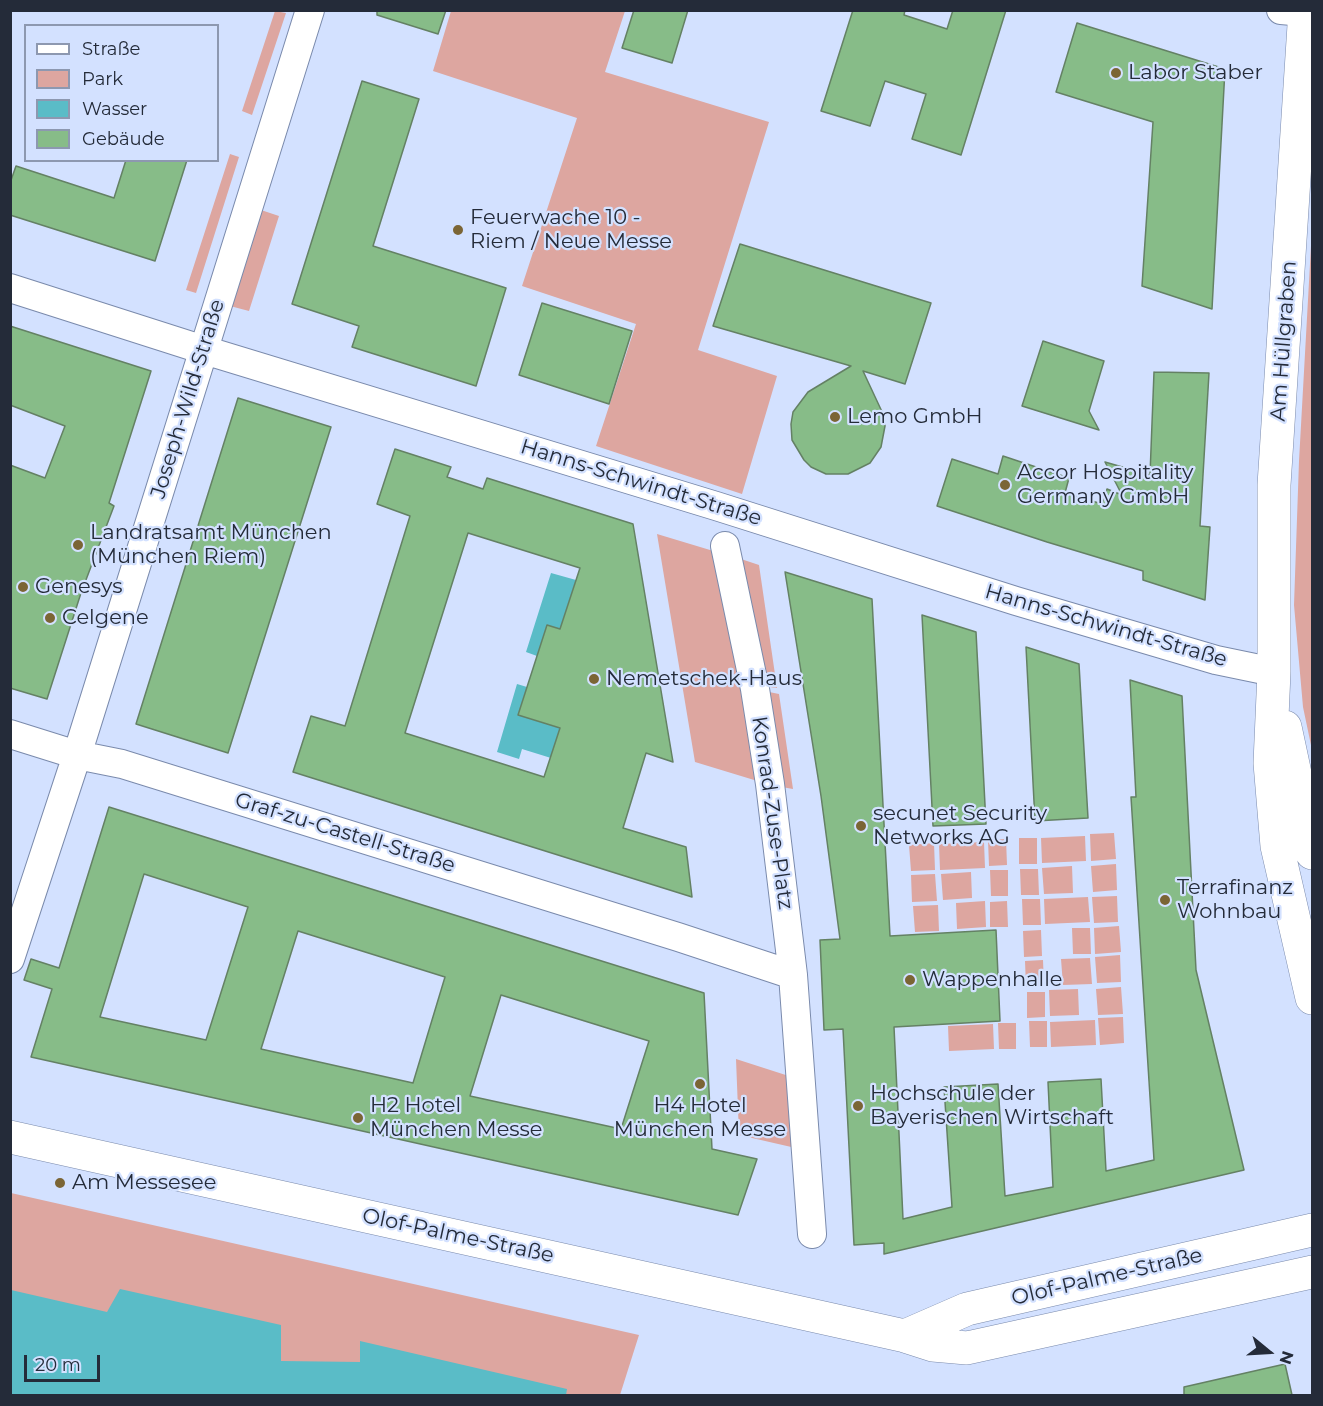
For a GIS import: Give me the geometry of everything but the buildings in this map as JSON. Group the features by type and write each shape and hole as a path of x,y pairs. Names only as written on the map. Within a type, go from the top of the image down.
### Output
{"main road":[{"name":"Am Hüllgraben","path":"1297,11 1274,485 1274,672 1270,763 1277,846 1312,998"},
{"name":"Am Hüllgraben","path":"1274,672 1312,853"},
{"name":"Olof-Palme-Straße","path":"10,1137 905,1336 933,1345 968,1348 1312,1272"},
{"name":"Olof-Palme-Straße","path":"905,1336 967,1308 1312,1230"}],"street":[{"name":"Joseph-Wild-Straße","path":"10,959 77,755 310,10"},
{"name":"Hanns-Schwindt-Straße","path":"10,288 1016,601 1216,660 1274,672"},
{"name":"Konrad-Zuse-Platz","path":"726,546 757,700 770,784 793,975 812,1234"},
{"name":"Graf-zu-Castell-Straße","path":"10,734 77,755 122,764 793,975"}],"green space":[{"path":"275,11 286,13 252,115 242,111"},
{"path":"451,11 625,11 605,72 769,122 698,350 777,376 742,494 596,446 636,324 522,286 577,118 433,71"},
{"path":"230,154 239,157 196,293 186,290"},
{"path":"261,210 279,216 249,311 230,306"},
{"path":"1312,228 1312,750 1303,707 1294,605 1299,461"},
{"path":"657,534 720,553 764,783 695,762"},
{"path":"735,557 759,565 777,688 763,686"},
{"path":"764,691 779,694 793,789 776,786"},
{"path":"1114,833 1116,859 1091,861 1090,834"},
{"path":"1085,836 1086,861 1042,863 1041,838"},
{"path":"1019,838 1037,838 1037,864 1019,864"},
{"path":"1006,839 1007,865 989,866 988,840"},
{"path":"984,842 985,868 940,870 939,844"},
{"path":"934,843 935,870 911,871 909,845"},
{"path":"1116,864 1117,890 1093,892 1091,866"},
{"path":"1072,866 1073,893 1044,894 1042,868"},
{"path":"1020,869 1038,869 1039,895 1021,895"},
{"path":"990,870 1008,870 1008,896 991,896"},
{"path":"971,872 972,898 943,900 941,874"},
{"path":"935,874 937,901 912,902 911,875"},
{"path":"1117,896 1118,922 1094,923 1092,897"},
{"path":"1088,897 1090,922 1045,924 1044,899"},
{"path":"1022,899 1040,899 1041,925 1023,925"},
{"path":"985,901 986,927 957,929 956,903"},
{"path":"1007,901 1008,927 990,927 990,902"},
{"path":"938,905 939,931 915,932 913,906"},
{"path":"1119,926 1121,952 1095,954 1094,928"},
{"path":"1072,928 1090,928 1091,954 1073,954"},
{"path":"1041,930 1042,956 1024,957 1023,931"},
{"path":"1120,955 1121,982 1097,983 1095,957"},
{"path":"1090,958 1092,984 1063,985 1061,959"},
{"path":"1043,960 1044,986 1026,987 1025,961"},
{"path":"1121,987 1123,1014 1098,1015 1096,989"},
{"path":"1078,989 1079,1015 1050,1016 1049,990"},
{"path":"1027,992 1045,992 1045,1017 1027,1018"},
{"path":"1123,1017 1124,1043 1100,1045 1098,1018"},
{"path":"1095,1020 1096,1045 1051,1047 1050,1022"},
{"path":"1029,1021 1047,1021 1047,1047 1030,1047"},
{"path":"998,1023 1016,1023 1016,1049 999,1049"},
{"path":"993,1024 994,1049 949,1051 948,1026"},
{"path":"736,1059 795,1078 800,1149 739,1135"},
{"path":"11,1193 639,1335 620,1395 11,1396"}],"water":[{"path":"551,573 576,580 560,629 547,625 537,656 526,652"},
{"path":"517,684 527,687 518,715 560,728 551,758 522,749 519,759 497,752"},
{"path":"120,1289 281,1325 281,1361 360,1362 360,1341 567,1389 566,1395 11,1395 11,1290 107,1312"}],"place":[{"name":"Labor Staber","path":"1116,73"},
{"name":"Feuerwache 10 - Riem / Neue Messe","path":"458,230"},
{"name":"Lemo GmbH","path":"835,417"},
{"name":"Accor Hospitality Germany GmbH","path":"1005,485"},
{"name":"Landratsamt München (München Riem)","path":"78,545"},
{"name":"Genesys","path":"23,587"},
{"name":"Celgene","path":"50,618"},
{"name":"Nemetschek-Haus","path":"594,679"},
{"name":"secunet Security Networks AG","path":"861,826"},
{"name":"Terrafinanz Wohnbau","path":"1165,900"},
{"name":"Wappenhalle","path":"910,980"},
{"name":"H4 Hotel München Messe","path":"700,1084"},
{"name":"Hochschule der Bayerischen Wirtschaft","path":"858,1106"},
{"name":"H2 Hotel München Messe","path":"358,1118"},
{"name":"Am Messesee","path":"60,1183"}]}
